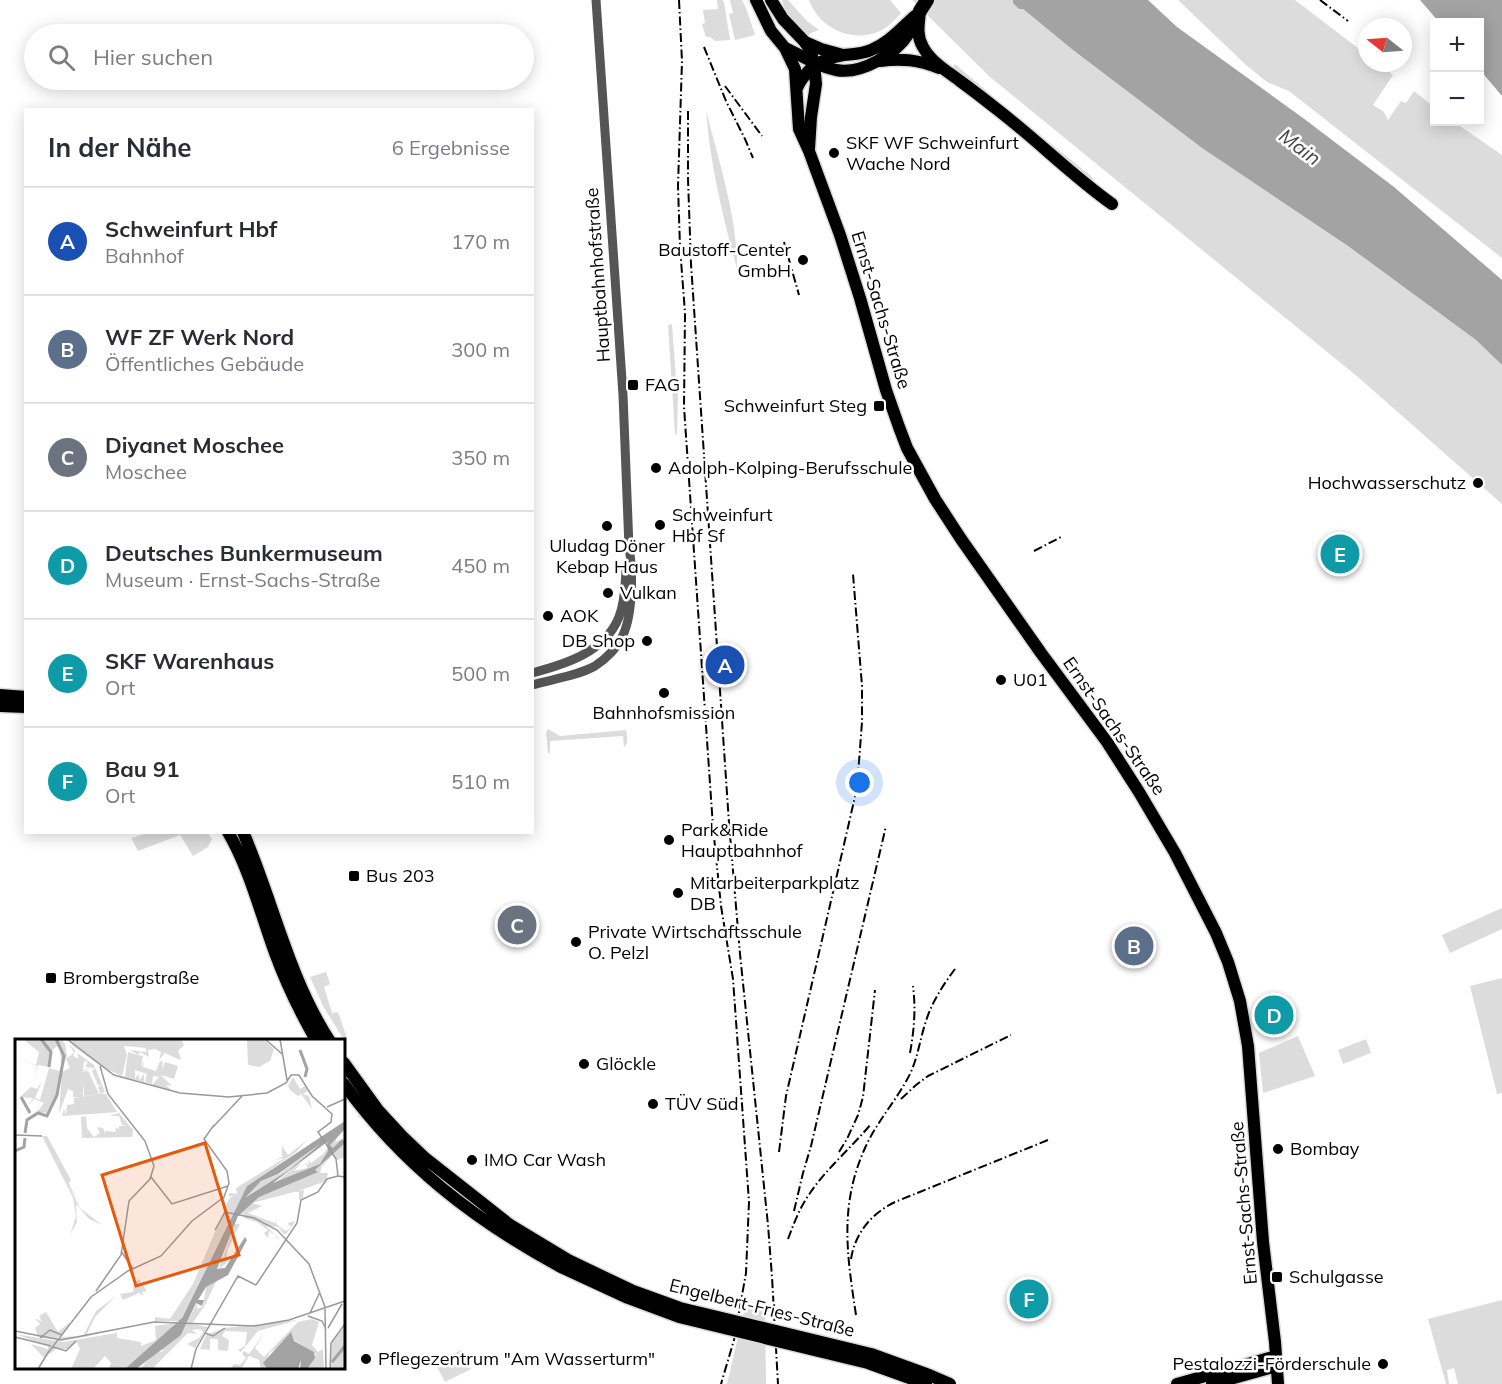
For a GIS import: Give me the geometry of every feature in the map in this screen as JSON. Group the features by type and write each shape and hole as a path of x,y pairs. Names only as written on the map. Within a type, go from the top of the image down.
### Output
{"main road":[{"name":"Ernst-Sachs-Straße","path":"756,0 771,31 784,48 795,69 799,129 840,235 892,407 915,462 935,499 961,539 1107,742 1139,792 1216,933 1228,962 1240,1001 1248,1046 1263,1242 1278,1384"},
{"name":"Ernst-Sachs-Straße","path":"771,0 790,28 804,41 815,64 809,151"},
{"path":"797,90 801,80 815,64 826,59 891,45 909,35 924,6"},
{"path":"924,6 919,29 920,42 930,57 1004,114 1090,189 1112,204"},
{"path":"804,41 843,55"},
{"path":"876,62 891,45"},
{"path":"784,48 815,64 836,70 862,68 876,62 902,59 926,63 944,70"},
{"path":"815,90 826,76 836,70"},
{"path":"0,695 24,697"},
{"path":"0,706 24,707"},
{"path":"229,834 246,869 286,982 315,1039"},
{"path":"244,834 285,950 309,1005 328,1039"},
{"path":"345,1064 378,1110 425,1158 510,1225 564,1263"},
{"path":"345,1085 393,1143 468,1210 504,1234 564,1263"},
{"name":"Engelbert-Fries-Straße","path":"564,1263 649,1307 679,1317 868,1363 926,1384"},
{"name":"Engelbert-Fries-Straße","path":"564,1263 680,1308 871,1354 950,1384"},
{"path":"1177,1384 1276,1361"},
{"path":"1212,1384 1276,1361"}],"street":[{"name":"Hauptbahnhofstraße","path":"534,684 592,667 606,657 619,643 629,614 632,566 629,548 623,385 596,0"},
{"name":"Hauptbahnhofstraße","path":"534,672 584,655 608,635 621,609 629,548"}],"shaded area":[{"path":"717,0 724,2 730,40 715,41 706,37 702,24 705,23 703,10 718,9"},
{"path":"730,0 742,0 755,35 735,40 729,14 733,13"},
{"path":"782,0 788,0 807,21 819,30 807,37 789,16"},
{"path":"809,0 890,0 901,13 879,32 855,35 835,30 827,24 813,9"},
{"path":"912,0 1013,0 1013,3 1073,50 1202,148 1348,246 1476,340 1502,365 1502,504 1358,377 990,77"},
{"path":"1178,0 1295,0 1358,48 1358,72 1389,72 1393,75 1373,105 1384,112 1388,120 1401,101 1406,103 1414,91 1430,104 1430,126 1460,126 1502,155 1502,258 1289,91 1267,82"},
{"path":"955,64 1091,176 1100,189 952,68"},
{"path":"706,110 731,210 737,269 718,190"},
{"path":"672,324 676,379 679,390 677,434 675,434 668,325"},
{"path":"548,729 560,736 626,730 627,741 624,747 623,736 550,741 550,753 548,753 546,732"},
{"path":"145,834 208,834 212,839 208,847 193,856 180,835 138,851 131,838"},
{"path":"1502,908 1502,929 1450,953 1442,935"},
{"path":"326,972 330,984 324,987 332,1013 338,1012 347,1038 345,1039 323,1006 310,977"},
{"path":"1502,978 1502,1093 1497,1094 1470,986"},
{"path":"1298,1036 1315,1076 1263,1093 1259,1053"},
{"path":"1366,1039 1371,1053 1343,1064 1338,1050"},
{"path":"1502,1300 1502,1384 1458,1384 1454,1368 1447,1370 1449,1384 1446,1384 1428,1319"},
{"path":"745,1307 765,1307 766,1384 727,1384"},
{"path":"461,1350 471,1369 445,1382 435,1363"}],"water":[{"name":"Main","path":"1013,0 1148,0 1177,27 1394,187 1502,280 1502,365 1476,340 1348,246 1202,148 1023,9 1019,9"},
{"path":"1420,0 1502,0 1502,96 1484,75 1484,18 1436,18"}],"railway":[{"path":"679,0 682,61 678,186 685,313 684,407 713,827 721,906 733,979 749,1202 746,1273 734,1340 721,1384"},
{"path":"1320,0 1348,21"},
{"path":"704,47 753,158"},
{"path":"725,86 762,136"},
{"path":"688,111 691,264 729,823 768,1225 778,1384"},
{"path":"784,242 799,295"},
{"path":"1034,551 1063,536"},
{"path":"779,1152 786,1096 857,788 862,686 853,574"},
{"path":"794,1211 886,826"},
{"path":"856,1315 847,1231 851,1190 857,1169 870,1138 910,1074 931,1007 955,969"},
{"path":"910,1053 914,1020 913,986"},
{"path":"839,1152 858,1115 863,1097 875,990"},
{"path":"901,1099 928,1076 1011,1035"},
{"path":"788,1239 800,1209 810,1193 871,1124"},
{"path":"851,1259 856,1241 866,1225 879,1212 895,1202 1048,1140"}],"place":[{"name":"SKF WF Schweinfurt Wache Nord","path":"834,153"},
{"name":"Baustoff-Center GmbH","path":"803,260"},
{"name":"FAG","path":"633,385"},
{"name":"Schweinfurt Steg","path":"879,406"},
{"name":"Adolph-Kolping-Berufsschule","path":"656,468"},
{"name":"Hochwasserschutz","path":"1478,483"},
{"name":"Schweinfurt Hbf Sf","path":"660,525"},
{"name":"Uludag Döner Kebap Haus","path":"607,526"},
{"name":"SKF Warenhaus","path":"1340,554"},
{"name":"Vulkan","path":"608,593"},
{"name":"AOK","path":"548,616"},
{"name":"DB Shop","path":"647,641"},
{"name":"Schweinfurt Hbf","path":"725,665"},
{"name":"U01","path":"1001,680"},
{"name":"Bahnhofsmission","path":"664,693"},
{"name":"Park&Ride Hauptbahnhof","path":"669,840"},
{"name":"Bus 203","path":"354,876"},
{"name":"Mitarbeiterparkplatz DB","path":"678,893"},
{"name":"Diyanet Moschee","path":"517,925"},
{"name":"Private Wirtschaftsschule O. Pelzl","path":"576,942"},
{"name":"WF ZF Werk Nord","path":"1134,946"},
{"name":"Brombergstraße","path":"51,978"},
{"name":"Deutsches Bunkermuseum","path":"1274,1015"},
{"name":"Glöckle","path":"584,1064"},
{"name":"TÜV Süd","path":"653,1104"},
{"name":"Bombay","path":"1278,1149"},
{"name":"IMO Car Wash","path":"472,1160"},
{"name":"Schulgasse","path":"1277,1277"},
{"name":"Bau 91","path":"1029,1299"},
{"name":"Pflegezentrum \"Am Wasserturm\"","path":"366,1359"},
{"name":"Pestalozzi-Förderschule","path":"1383,1364"}]}
